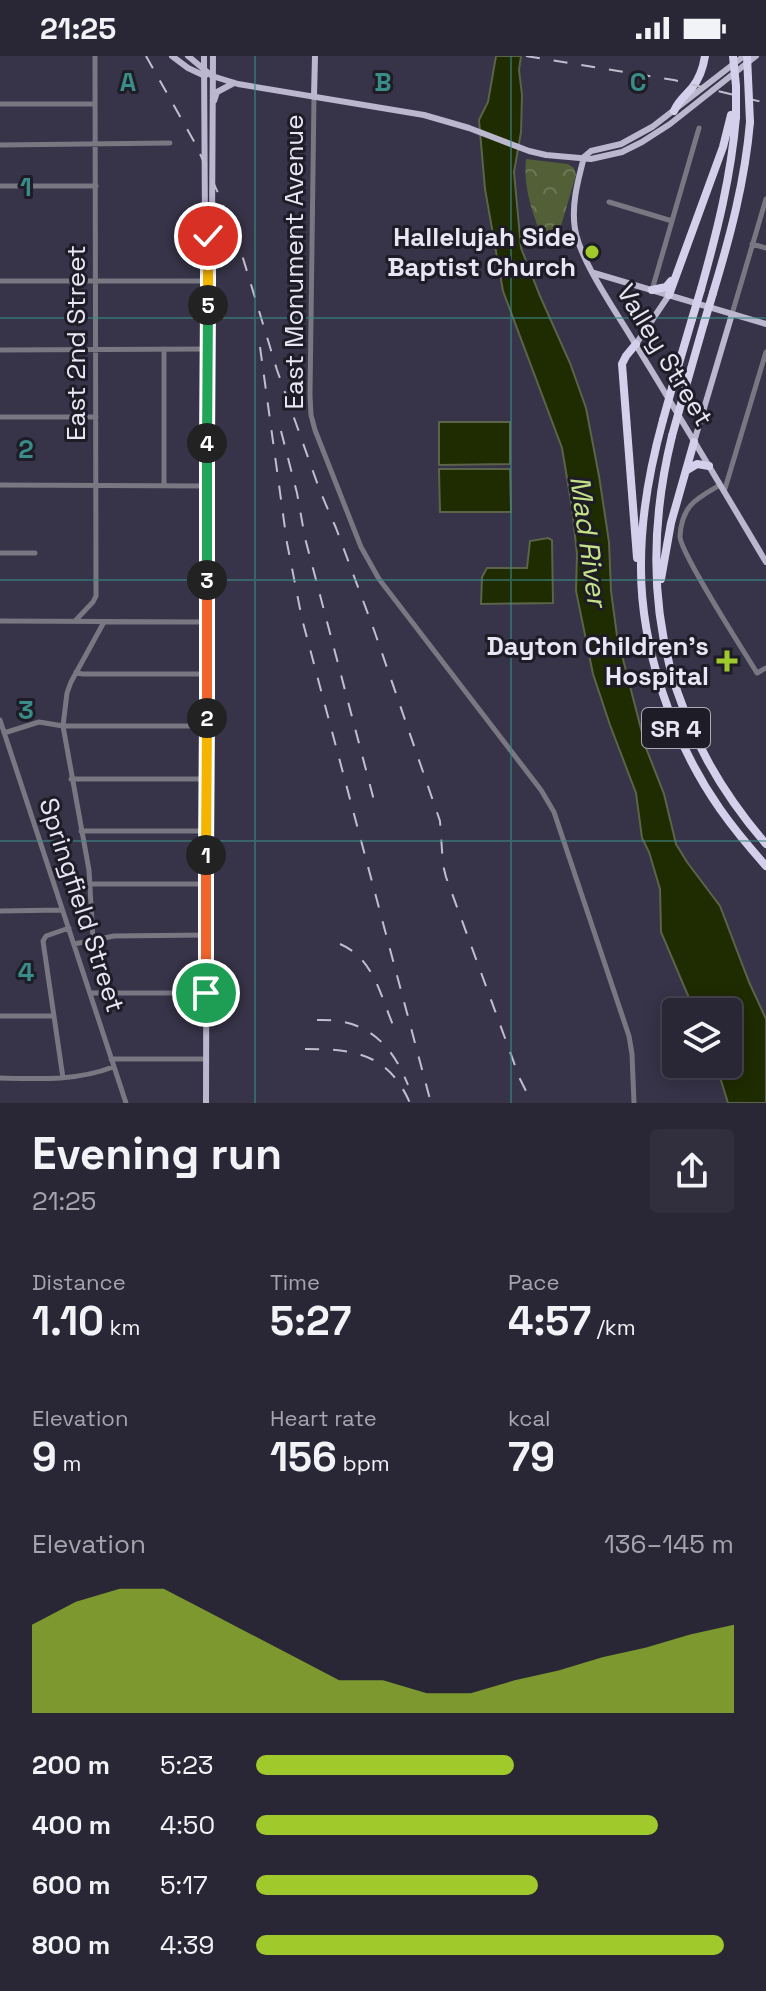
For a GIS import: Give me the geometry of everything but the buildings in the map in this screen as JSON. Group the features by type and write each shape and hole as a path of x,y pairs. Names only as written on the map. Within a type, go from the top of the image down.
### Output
{"highway":[{"path":"674,111 698,80 705,56"},
{"path":"669,295 734,116 736,86 733,56"},
{"name":"SR 4","path":"745,56 750,122 744,173 737,210 672,436 657,518 656,552 658,599 672,677 696,740 730,798 766,844"},
{"name":"SR 4","path":"734,116 730,178 720,223 648,483 641,567 649,636 672,719 719,808 766,866"},
{"path":"652,290 666,287 676,274"},
{"path":"636,344 622,364 636,555 641,567"},
{"path":"658,599 666,540 694,442"},
{"path":"686,471 697,464 709,466"}],"main road":[{"path":"172,56 204,77 424,115 529,151 591,159 622,152 642,142 670,124 756,56"},
{"path":"188,56 212,76"},
{"path":"204,56 205,226 208,236 206,1103"},
{"path":"208,236 212,225 213,56"},
{"name":"East Monument Avenue","path":"314,97 315,56"},
{"path":"584,157 591,151 612,147 652,127 745,56"},
{"path":"212,104 217,92 234,83"},
{"name":"Valley Street","path":"584,157 575,191 575,230 581,251 766,561"},
{"path":"594,273 766,324"},
{"path":"607,297 608,286 619,282"},
{"path":"652,290 657,313"},
{"path":"636,344 669,295"},
{"path":"694,442 732,314"}],"street":[{"name":"East 2nd Street","path":"75,621 96,596 95,56"},
{"name":"East Monument Avenue","path":"314,97 310,395 315,430 361,547 379,579 541,790 554,812 629,1036 634,1103"},
{"path":"0,104 95,104"},
{"path":"652,290 699,128"},
{"path":"0,145 170,143"},
{"path":"0,186 96,186"},
{"path":"732,314 766,199"},
{"path":"609,202 672,221"},
{"path":"752,244 766,248"},
{"path":"0,281 208,281"},
{"path":"164,349 164,486"},
{"path":"0,350 207,349"},
{"path":"766,352 722,488 690,505 680,538 682,547 757,673 766,668"},
{"path":"0,417 96,417"},
{"path":"0,485 207,486"},
{"path":"0,553 35,553"},
{"path":"0,621 207,622"},
{"path":"93,940 91,884 63,726 67,693 104,622"},
{"path":"76,672 207,674"},
{"name":"Springfield Street","path":"0,720 126,1103"},
{"path":"4,733 39,722 63,726 207,726"},
{"path":"71,779 206,779"},
{"path":"81,831 206,831"},
{"path":"91,884 206,884"},
{"path":"0,911 62,910"},
{"path":"63,1078 43,941 46,936 69,928"},
{"path":"74,944 120,935 206,935"},
{"path":"90,993 206,993"},
{"path":"0,1016 54,1016"},
{"path":"111,1059 206,1059"},
{"path":"0,1078 87,1076 114,1067"}],"green space":[{"path":"526,159 568,164 574,168 576,175 561,226 547,231 544,242 527,191"}],"water":[{"name":"Mad River","path":"496,56 521,56 521,132 514,172 521,248 586,408 609,542 617,636 646,748 664,794 676,844 720,906 766,1019 766,1103 728,1103 720,1078 742,1078 742,998 689,998 661,932 660,889 642,838 636,793 593,674 576,591 577,554 562,448 503,291 485,189 479,120 488,102"},
{"path":"439,422 510,422 510,464 439,465"},
{"path":"439,469 510,469 511,512 440,512"},
{"path":"552,540 553,603 481,604 482,577 487,568 527,568 530,541"}],"railway":[{"path":"146,56 195,143 239,245 277,370 374,630 440,821 446,877 520,1079 532,1103"},
{"path":"526,56 674,80 766,103"},
{"path":"260,347 287,543 302,619 431,1103"},
{"path":"281,431 305,538 376,808"},
{"path":"340,944 351,950 368,968 393,1025"},
{"path":"317,1020 349,1023 374,1036 393,1056 408,1085"},
{"path":"305,1049 339,1050 368,1057 391,1073 410,1103"}],"place":[{"name":"Hallelujah Side Baptist Church","path":"592,252"},
{"name":"Dayton Children’s Hospital","path":"727,661"}],"route":[{"path":"206,993 208,236"}]}
